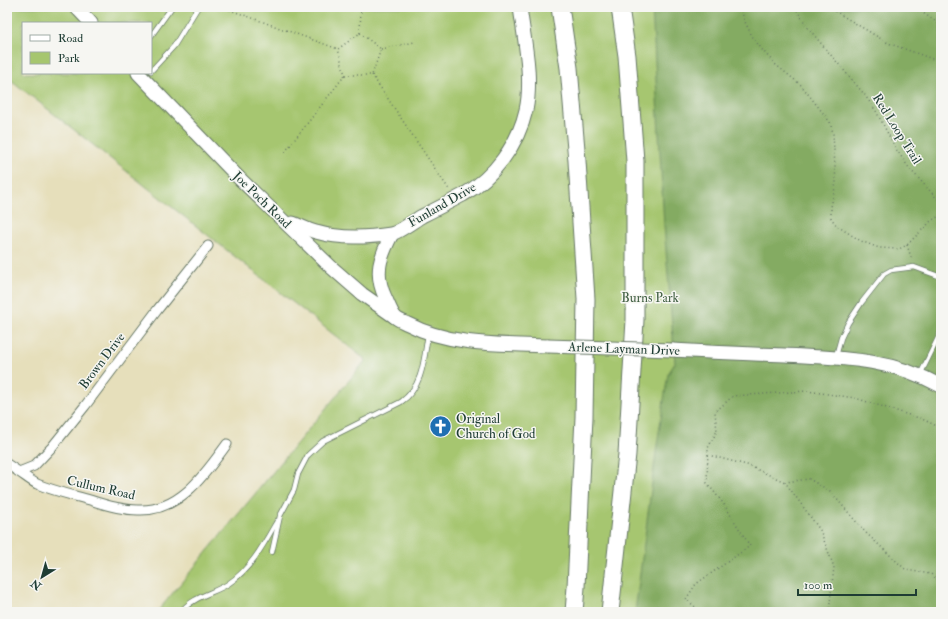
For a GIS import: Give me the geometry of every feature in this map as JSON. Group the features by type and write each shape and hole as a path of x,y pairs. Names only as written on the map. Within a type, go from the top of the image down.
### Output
{"highway":[{"path":"560,7 569,68 586,299 583,432 574,612"},
{"path":"610,612 627,454 635,320 635,161 627,56 620,7"}],"street":[{"path":"76,7 90,22"},
{"name":"Funland Drive","path":"289,226 293,223 314,231 343,237 392,234 476,186 499,164 514,141 526,110 529,78 520,7"},
{"name":"Joe Poch Road","path":"146,74 212,151 341,275 367,297 395,317"},
{"path":"392,234 380,260 379,272 384,295 395,317"},
{"name":"Brown Drive","path":"19,472 34,466 52,447 208,246"},
{"name":"Arlene Layman Drive","path":"395,317 414,327 459,340 548,346 672,350 861,360 885,364 920,375 941,386"},
{"name":"Cullum Road","path":"19,472 36,484 62,492 125,509 146,510 167,505 185,494 210,467 227,444"},
{"path":"7,464 19,472"}],"lane":[{"path":"152,35 172,7"},
{"path":"152,68 174,46 198,7"},
{"path":"836,358 840,338 848,323 884,274 892,270 914,267 941,277"},
{"path":"181,612 196,600 228,584 248,567 280,516 294,490 298,474 308,455 323,441 409,397 415,388 422,369 428,332"},
{"path":"920,375 941,332"},
{"path":"272,552 280,516"}],"path":[{"path":"222,7 338,49"},
{"path":"360,33 361,7"},
{"path":"741,7 744,20 752,36 763,52 776,65 801,85 830,122 833,133 836,183 831,206 831,218 837,226 855,238 879,248 899,249 907,245 931,221 941,215"},
{"name":"Red Loop Trail","path":"795,7 808,28 864,94 876,111 896,149 909,168 941,203"},
{"path":"828,7 888,42 941,62"},
{"path":"914,7 941,25"},
{"path":"338,49 360,33"},
{"path":"360,33 381,49 415,42"},
{"path":"338,49 345,75"},
{"path":"372,75 381,49"},
{"path":"345,75 372,75"},
{"path":"285,152 345,75"},
{"path":"372,75 455,199"},
{"path":"907,245 914,267"},
{"path":"701,612 686,599 696,584 730,562 750,546 723,502 707,482 708,448 717,431 715,412 733,396 807,391 855,398 922,418 941,428"},
{"path":"708,455 747,465 785,482 820,530 834,567 829,612"},
{"path":"785,482 809,479 830,491 865,532 906,570 931,574 941,583"},
{"path":"379,612 383,606"}],"green space":[{"name":"Burns Park","path":"7,7 941,7 941,612 157,612 366,360 7,77"},
{"path":"652,7 941,7 941,612 635,612 668,374 675,363 664,225"}],"place":[{"name":"Original Church of God","path":"441,426"}]}
